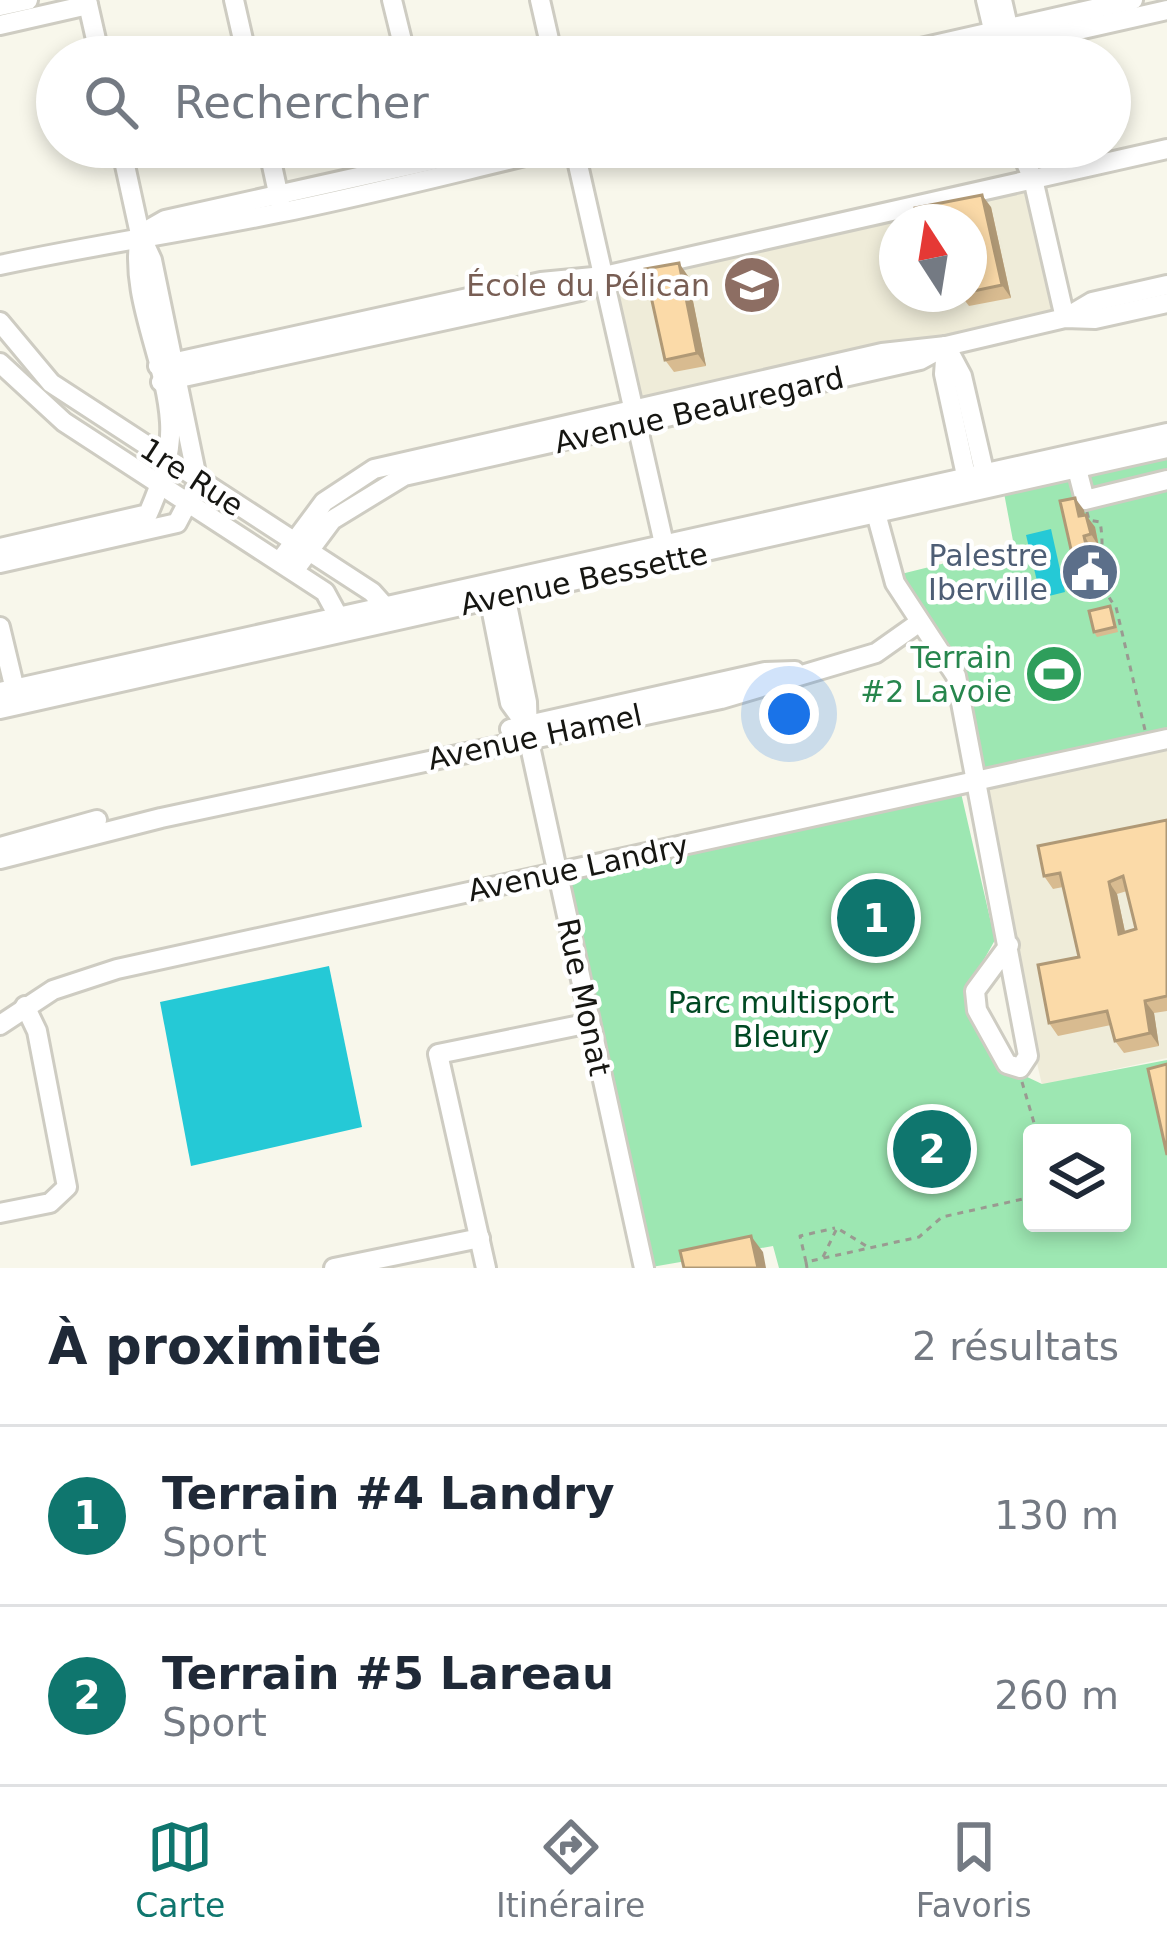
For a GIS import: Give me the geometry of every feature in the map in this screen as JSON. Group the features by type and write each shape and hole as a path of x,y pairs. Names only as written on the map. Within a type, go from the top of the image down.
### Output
{"street":[{"path":"0,6 28,0"},
{"path":"234,0 242,36"},
{"path":"392,0 401,36"},
{"path":"540,0 548,36"},
{"path":"986,0 1001,36"},
{"path":"1002,0 1004,36"},
{"path":"1027,36 1132,0"},
{"path":"0,25 88,3 95,36"},
{"path":"1042,36 1167,10"},
{"path":"1131,157 1167,149"},
{"path":"0,548 148,514 168,463 168,372 152,260 140,234 126,168"},
{"path":"273,168 281,204"},
{"path":"0,265 140,234 165,220 281,204 410,168"},
{"path":"579,168 666,553"},
{"path":"1028,168 1065,318"},
{"path":"1033,168 1033,179"},
{"path":"168,372 398,322 580,291 604,276 1082,168"},
{"name":"Avenue Beauregard","path":"1065,318 1092,302 1167,285"},
{"name":"Avenue Beauregard","path":"287,566 300,545 355,502 448,459 882,353 946,346 1065,318 1095,319 1167,303"},
{"name":"1re Rue","path":"0,322 51,382 198,483 300,545 390,613"},
{"path":"946,346 962,376 978,484"},
{"name":"1re Rue","path":"0,363 64,422 326,592 342,624"},
{"path":"0,563 177,523 198,483 168,372"},
{"name":"Avenue Bessette","path":"9,699 978,484 1167,433"},
{"name":"Avenue Bessette","path":"978,484 1077,469 1167,448"},
{"path":"1077,469 1084,500 1167,480"},
{"path":"874,506 895,583 917,624 956,676 973,783 1009,946 1028,1056 1020,1068 1006,1064 980,1014 975,992 1009,946"},
{"name":"Rue Monat","path":"495,590 511,703 527,731 644,1268"},
{"name":"Avenue Hamel","path":"0,847 527,731 738,695 805,670 876,653 917,624"},
{"path":"0,627 9,699"},
{"name":"Avenue Landry","path":"0,1025 53,990 118,969 1158,741"},
{"name":"Avenue Hamel","path":"0,859 261,790"},
{"path":"980,1014 1002,1015 1019,1002"},
{"path":"0,1213 50,1203 67,1187 37,1031 26,1006"},
{"path":"486,1268 439,1054 590,1023"},
{"path":"334,1268 480,1238"}],"path":[{"path":"1084,500 1089,520 1100,522 1107,555 1101,568 1107,597 1116,607 1158,741"},
{"path":"1020,1068 1034,1124"},
{"path":"869,1248 837,1228 800,1236 807,1265 920,1237 942,1216 1023,1199"},
{"path":"823,1258 837,1228"}],"shaded area":[{"name":"École du Pélican","path":"1033,179 1065,318 633,407 604,276 879,214 879,312 987,312 987,204 922,204"},
{"path":"1167,739 1167,1058 1042,1085 973,783"}],"green space":[{"path":"1167,451 1167,737 980,776 958,679 889,577 1014,546 1004,493"},
{"name":"Parc multisport Bleury","path":"958,780 995,940 969,986 967,1001 997,1063 1042,1084 1167,1060 1167,1268 779,1268 773,1246 646,1268 558,870"}],"water":[{"path":"1051,529 1065,592 1041,598 1026,535"},
{"path":"329,966 362,1127 191,1166 160,1002"}],"building":[{"path":"982,195 984,204 936,204"},
{"path":"987,218 1002,285 987,288"},
{"path":"679,263 697,353 665,360 645,269"},
{"path":"1075,498 1079,516 1086,515 1091,534 1084,536 1095,585 1080,589 1060,501"},
{"path":"1110,606 1115,627 1094,632 1089,611"},
{"path":"1167,820 1167,996 1145,1001 1150,1033 1115,1041 1107,1011 1049,1023 1038,965 1079,957 1060,873 1044,876 1038,846","holes":["1123,876 1136,929 1119,934 1109,882"]},
{"path":"815,995 818,1012 809,1014 806,997"},
{"path":"1167,1064 1167,1155 1148,1069"},
{"path":"751,1236 758,1268 684,1268 680,1251"}],"place":[{"name":"École du Pélican","path":"752,285"},
{"name":"Palestre Iberville","path":"1090,572"},
{"name":"Terrain #2 Lavoie","path":"1054,674"},
{"name":"Terrain #4 Landry","path":"876,918"},
{"name":"Terrain #5 Lareau","path":"932,1149"}]}
